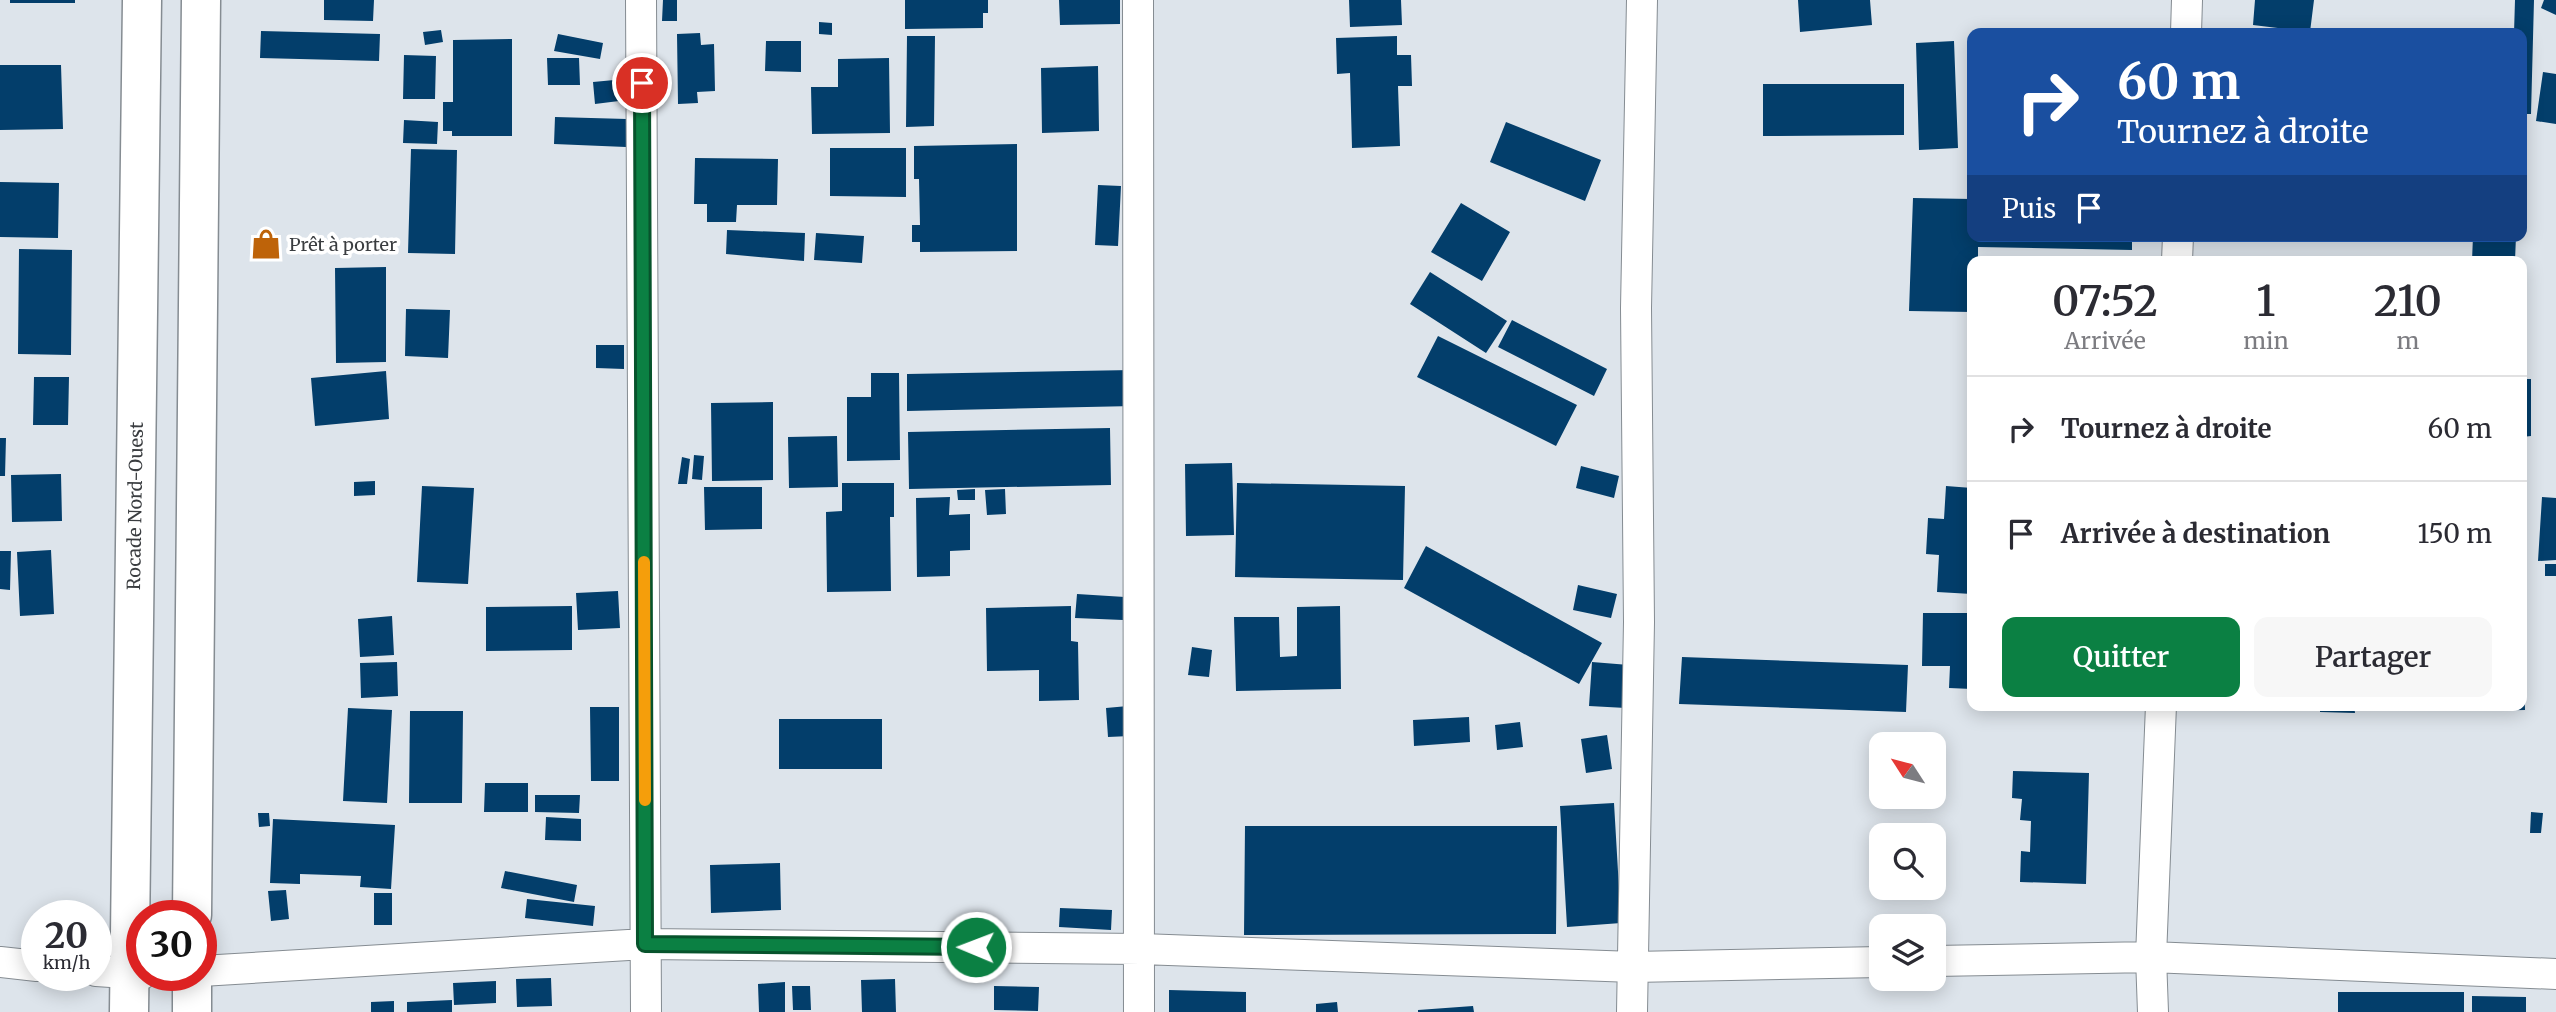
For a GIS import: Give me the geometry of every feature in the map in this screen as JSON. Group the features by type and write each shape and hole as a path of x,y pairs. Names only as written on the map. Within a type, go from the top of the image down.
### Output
{"main road":[{"name":"Rocade Nord-Ouest","path":"129,1012 122,973 142,0"},
{"path":"192,900 201,0"},
{"path":"191,991 192,1012"}],"street":[{"path":"641,0 646,1012"},
{"path":"1138,0 1139,1012"},
{"path":"1632,1012 1639,622 1636,308 1642,0"},
{"path":"2186,28 2187,0"},
{"path":"2153,1012 2151,957 2161,711"},
{"path":"217,970 645,944 1141,949 1633,967 1869,962"},
{"path":"1946,961 2151,957 2556,974"},
{"path":"0,962 21,964"}],"building":[{"path":"10,0 75,0 75,3 10,3"},
{"path":"324,0 374,0 373,21 324,20"},
{"path":"663,0 677,0 677,21 662,21"},
{"path":"905,0 988,0 988,13 983,13 983,28 905,29"},
{"path":"1059,0 1120,0 1120,24 1060,25"},
{"path":"1349,0 1401,0 1402,25 1350,27"},
{"path":"1798,0 1870,0 1872,25 1800,32"},
{"path":"2255,0 2314,0 2310,28 2253,25"},
{"path":"2515,0 2534,0 2531,114 2527,114 2527,28 2514,28"},
{"path":"2544,0 2556,0 2556,15 2541,8"},
{"path":"819,22 832,23 832,35 819,34"},
{"path":"441,30 443,42 425,45 423,32"},
{"path":"261,31 380,34 379,61 260,58"},
{"path":"700,33 701,45 714,44 715,91 697,92 698,103 678,104 677,34"},
{"path":"558,34 603,43 600,59 554,51"},
{"path":"907,36 935,36 934,126 906,127"},
{"path":"1397,36 1397,55 1411,55 1412,86 1398,86 1400,146 1352,148 1350,73 1337,74 1336,38"},
{"path":"512,39 512,136 452,136 452,131 443,131 443,102 453,102 453,40"},
{"path":"766,41 801,41 801,72 765,71"},
{"path":"1954,41 1958,148 1919,150 1916,43"},
{"path":"404,55 436,56 435,99 403,99"},
{"path":"547,58 579,58 580,85 548,85"},
{"path":"889,58 890,133 812,134 811,87 838,87 838,59"},
{"path":"0,65 61,65 63,129 0,130"},
{"path":"1098,66 1099,131 1042,133 1041,68"},
{"path":"2543,72 2556,74 2556,124 2536,121"},
{"path":"625,79 627,100 595,104 593,82"},
{"path":"1763,84 1904,84 1904,135 1763,136"},
{"path":"555,117 627,119 626,147 554,144"},
{"path":"404,120 438,122 437,144 403,143"},
{"path":"1506,122 1601,160 1585,201 1490,162"},
{"path":"1017,144 1017,251 920,252 920,242 912,242 912,225 920,225 919,179 914,179 914,146"},
{"path":"830,148 906,148 906,197 830,196"},
{"path":"411,149 457,150 455,254 408,253"},
{"path":"695,158 778,159 777,205 737,205 736,222 707,222 707,204 694,204"},
{"path":"0,182 59,183 58,238 0,237"},
{"path":"1098,185 1121,186 1118,246 1095,245"},
{"path":"1913,198 1967,199 1967,242 2132,242 2132,250 1978,247 1978,256 1967,256 1967,312 1909,311"},
{"path":"1461,203 1510,232 1482,281 1431,252"},
{"path":"727,230 805,233 804,261 726,254"},
{"path":"816,233 864,236 862,263 814,260"},
{"path":"2473,242 2516,242 2515,256 2472,256"},
{"path":"19,249 72,250 71,355 18,354"},
{"path":"386,267 386,362 336,363 335,268"},
{"path":"1430,272 1507,321 1486,353 1410,304"},
{"path":"406,309 450,310 448,358 405,356"},
{"path":"1512,320 1607,369 1594,396 1498,347"},
{"path":"1438,336 1577,405 1556,446 1417,377"},
{"path":"596,345 624,345 624,369 596,368"},
{"path":"1133,370 1134,406 907,411 907,374"},
{"path":"386,371 389,419 315,426 311,378"},
{"path":"871,373 899,373 900,460 847,461 847,397 871,397"},
{"path":"34,377 69,377 68,425 33,425"},
{"path":"2527,379 2531,379 2531,436 2527,436"},
{"path":"773,402 773,480 712,481 711,403"},
{"path":"1110,428 1111,485 909,489 908,432"},
{"path":"837,436 838,487 789,488 788,437"},
{"path":"0,438 6,438 5,476 0,476"},
{"path":"694,455 704,456 702,480 692,479"},
{"path":"682,457 690,459 687,484 678,484"},
{"path":"1232,463 1234,535 1186,536 1185,464"},
{"path":"1581,466 1619,476 1614,498 1576,488"},
{"path":"61,474 62,521 12,522 11,475"},
{"path":"375,481 375,495 354,496 354,482"},
{"path":"842,483 894,483 894,517 890,517 891,591 827,592 826,512 842,511"},
{"path":"1237,483 1405,486 1403,580 1235,577"},
{"path":"422,486 474,488 468,584 417,582"},
{"path":"1946,486 1967,488 1967,594 1937,592 1939,555 1926,554 1928,518 1944,519"},
{"path":"704,487 762,487 762,529 705,530"},
{"path":"975,489 975,500 958,500 957,490"},
{"path":"1005,489 1006,514 987,515 985,490"},
{"path":"950,497 949,515 970,514 970,550 950,551 950,576 917,577 916,498"},
{"path":"2542,497 2556,498 2556,560 2538,561"},
{"path":"1426,546 1602,643 1579,684 1404,588"},
{"path":"51,550 54,614 20,616 17,552"},
{"path":"0,551 11,551 10,590 0,589"},
{"path":"2545,564 2556,564 2556,576 2545,576"},
{"path":"1578,585 1617,594 1611,618 1573,610"},
{"path":"618,591 620,628 578,630 576,593"},
{"path":"1077,594 1125,597 1123,620 1075,618"},
{"path":"572,606 572,650 486,651 486,607"},
{"path":"1071,606 1071,641 1078,642 1079,700 1039,701 1039,670 987,671 986,608"},
{"path":"1340,606 1341,689 1236,691 1234,617 1279,617 1280,657 1297,656 1297,607"},
{"path":"1923,613 1967,613 1967,689 1949,688 1950,666 1922,666"},
{"path":"392,616 394,655 360,657 358,619"},
{"path":"1192,647 1212,650 1209,677 1188,675"},
{"path":"1682,657 1908,665 1906,712 1679,704"},
{"path":"397,662 398,696 361,698 360,663"},
{"path":"1592,662 1629,665 1626,708 1589,706"},
{"path":"1128,706 1130,736 1108,737 1106,708"},
{"path":"590,707 619,707 619,781 591,781"},
{"path":"348,708 392,710 387,803 343,801"},
{"path":"410,711 463,711 462,803 409,803"},
{"path":"2355,711 2355,713 2320,712"},
{"path":"1469,717 1470,742 1414,746 1413,720"},
{"path":"779,719 882,719 882,769 779,769"},
{"path":"1520,722 1523,747 1497,750 1495,725"},
{"path":"1607,735 1612,769 1586,773 1581,739"},
{"path":"2013,771 2089,773 2086,884 2020,882 2021,851 2030,852 2031,821 2020,820 2022,799 2012,798"},
{"path":"485,783 528,783 528,812 484,812"},
{"path":"535,795 580,795 579,813 535,812"},
{"path":"1614,803 1621,923 1567,927 1560,806"},
{"path":"2531,812 2543,813 2541,833 2530,833"},
{"path":"258,813 269,813 270,826 259,827"},
{"path":"546,817 581,819 581,841 545,840"},
{"path":"273,819 395,825 391,889 360,887 361,876 300,874 300,884 270,883"},
{"path":"1245,826 1557,826 1556,934 1244,935"},
{"path":"780,863 781,910 711,913 710,865"},
{"path":"505,871 577,885 574,902 501,888"},
{"path":"286,890 289,919 271,921 268,891"},
{"path":"374,893 392,893 392,925 374,925"},
{"path":"527,899 595,906 593,926 525,918"},
{"path":"1060,908 1112,910 1111,930 1059,927"},
{"path":"551,978 552,1006 517,1007 516,979"},
{"path":"895,979 896,1012 862,1012 861,980"},
{"path":"496,981 496,1003 454,1005 453,983"},
{"path":"785,982 785,1012 759,1012 758,984"},
{"path":"792,986 810,986 811,1010 793,1010"},
{"path":"994,986 1039,987 1038,1011 994,1010"},
{"path":"1169,990 1246,992 1246,1012 1169,1012"},
{"path":"2338,992 2464,992 2464,1012 2338,1012"},
{"path":"2472,996 2526,997 2526,1012 2472,1012"},
{"path":"452,1000 452,1012 407,1012 407,1002"},
{"path":"394,1001 394,1012 371,1012 371,1002"},
{"path":"1337,1002 1338,1012 1316,1012 1316,1004"},
{"path":"1473,1006 1474,1012 1418,1012 1418,1010"}],"slow traffic":[{"path":"644,562 645,800"}],"place":[{"name":"Prêt à porter","path":"266,244"}],"route":[{"path":"642,83 645,944 976,947"}]}
